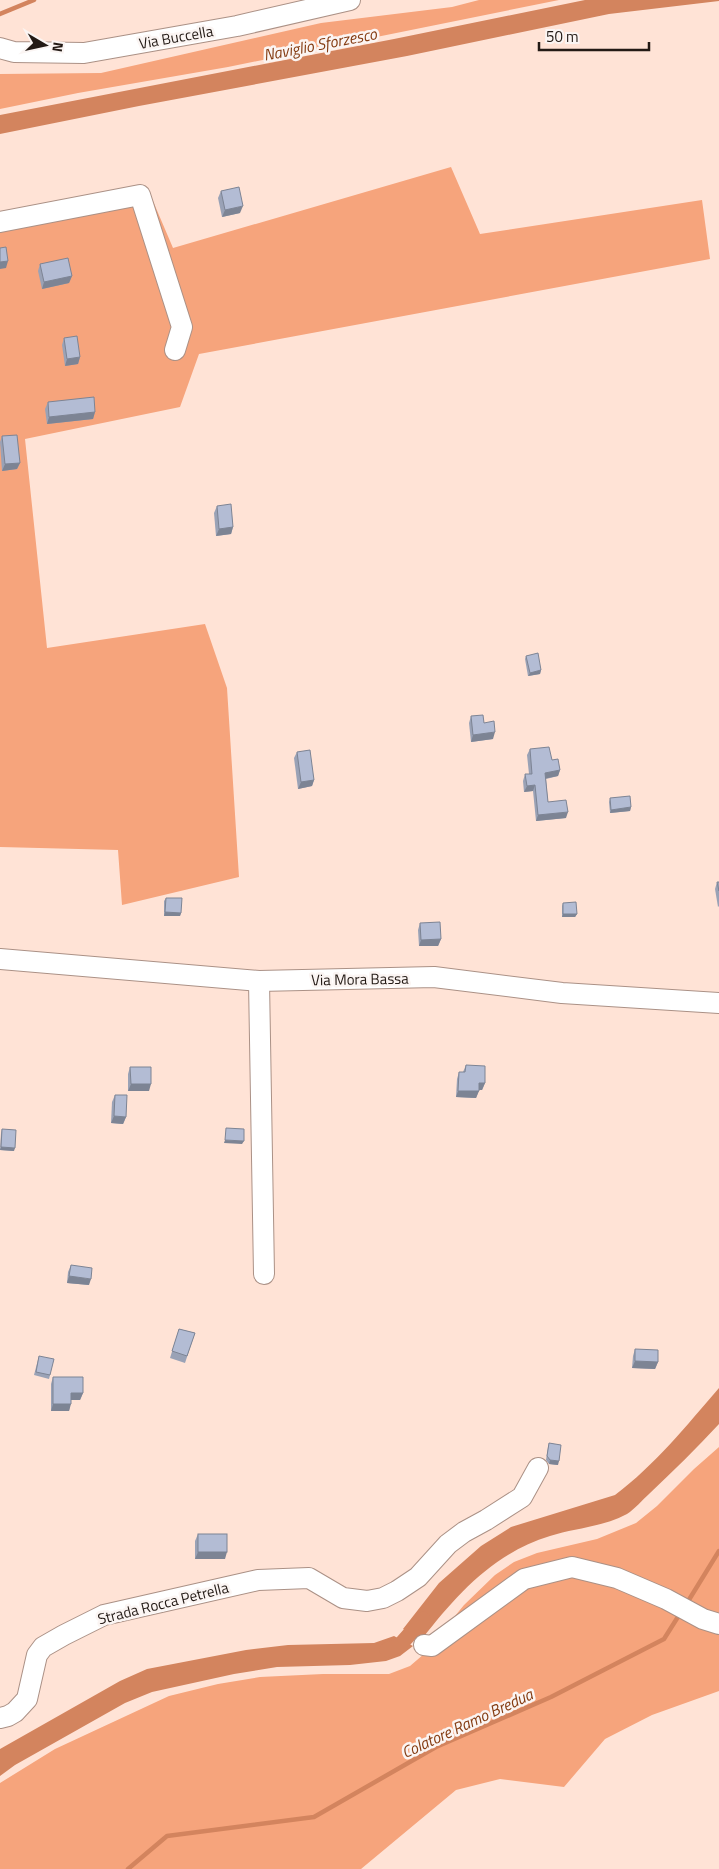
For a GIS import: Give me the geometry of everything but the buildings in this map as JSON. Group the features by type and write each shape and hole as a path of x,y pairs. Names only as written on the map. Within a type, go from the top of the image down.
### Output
{"street":[{"name":"Via Buccella","path":"0,48 14,52 84,53 237,26 350,0"},
{"path":"0,222 140,195 182,327 175,350"},
{"name":"Via Mora Bassa","path":"0,959 258,981 434,977 562,993 719,1003"},
{"path":"258,981 264,1274"},
{"name":"Strada Rocca Petrella","path":"0,1718 15,1712 27,1699 37,1655 43,1647 104,1616 258,1580 309,1578 344,1598 367,1600 382,1598 397,1591 418,1577 448,1544 464,1532 522,1497 538,1468"},
{"path":"424,1645 432,1646 524,1579 572,1567 617,1578 703,1619 719,1624"}],"shaded area":[{"path":"479,0 559,0 228,67 78,93 0,109 0,74 101,73 321,23 452,7"},
{"path":"585,0 719,1 609,14 407,56 0,134 0,115"},
{"path":"451,167 480,234 702,200 710,259 199,354 180,407 25,439 47,648 205,624 227,688 239,877 122,905 118,850 0,847 0,221 150,194 173,248"},
{"path":"719,1388 719,1424 630,1512 599,1525 560,1533 530,1543 494,1564 478,1577 449,1606 422,1639 403,1629 439,1583 481,1546 511,1527 615,1495 657,1458"},
{"path":"719,1447 719,1691 652,1715 605,1739 564,1787 500,1779 456,1790 361,1869 0,1869 0,1783 55,1749 169,1696 218,1684 260,1677 323,1674 389,1674 410,1666 424,1654 464,1605 495,1575 514,1562 537,1553 597,1539 636,1523 657,1506"},
{"path":"394,1636 413,1646 400,1656 386,1661 350,1665 277,1667 234,1674 152,1692 125,1703 15,1765 0,1776 0,1749 120,1681 147,1669 246,1650 288,1645 374,1643"}],"waterway":[{"path":"0,14 34,0"},
{"name":"Colatore Ramo Bredua","path":"687,1603 719,1551"},
{"name":"Colatore Ramo Bredua","path":"128,1869 167,1836 314,1817 436,1747 551,1697 664,1639 681,1612"},
{"path":"387,1650 400,1645 423,1619"}],"water label":[{"name":"Naviglio Sforzesco","path":"320,44"}]}
